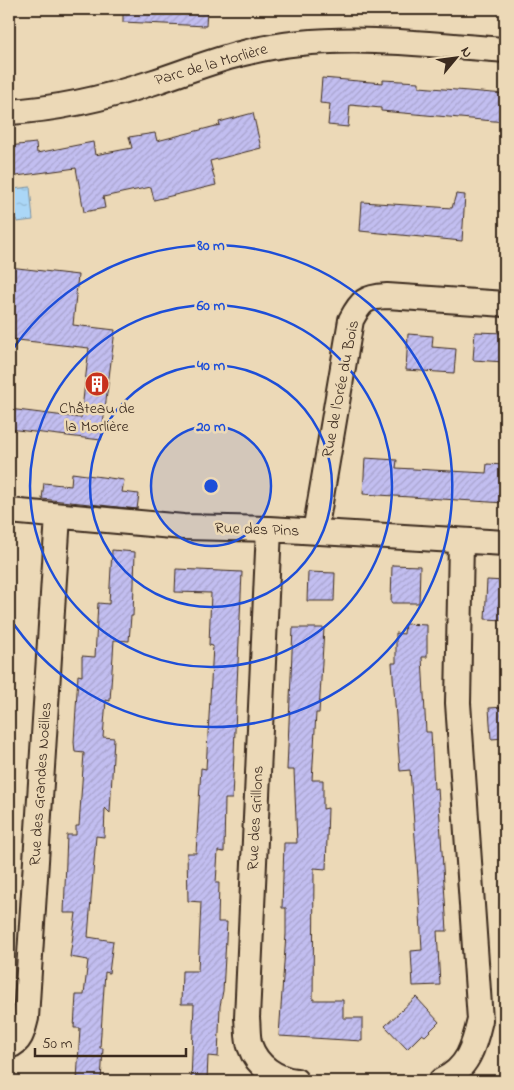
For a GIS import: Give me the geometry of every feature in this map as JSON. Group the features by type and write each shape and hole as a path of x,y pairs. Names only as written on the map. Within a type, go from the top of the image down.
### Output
{"street":[{"name":"Parc de la Morlière","path":"9,112 80,103 151,83 230,56 290,44 327,40 373,41 505,50"},
{"name":"Rue de l'Orée du Bois","path":"315,532 351,320 360,304 372,297 388,296 505,304"},
{"name":"Rue des Pins","path":"9,511 184,527 269,529 505,543"},
{"name":"Rue des Grandes Noëlles","path":"9,1046 16,1044 23,1032 26,1018 58,516"},
{"name":"Rue des Grillons","path":"269,529 247,1018 250,1046 266,1070 286,1080 296,1081"},
{"path":"441,1081 450,1077 474,1050 480,1020 458,703 461,541"}],"water":[{"path":"30,187 33,220 17,222 13,189"}],"building":[{"path":"123,9 207,9 206,26 123,22"},
{"path":"322,78 383,83 383,80 419,82 419,87 505,94 505,122 381,111 381,108 350,105 348,127 328,125 330,104 320,103"},
{"path":"253,113 261,148 210,161 216,185 154,200 151,187 131,191 103,197 105,208 84,212 76,168 9,177 9,146 36,143 37,153 93,142 95,155 132,148 129,137 155,133 157,141 220,125 219,122"},
{"path":"456,194 465,195 462,241 360,231 362,202 452,208"},
{"path":"9,267 78,275 73,325 115,330 101,440 9,429 9,409 81,418 89,348 9,339"},
{"path":"475,332 505,333 505,362 473,360"},
{"path":"408,334 433,336 432,347 456,349 454,373 406,370"},
{"path":"365,458 397,460 396,468 486,473 487,464 505,465 505,503 363,494"},
{"path":"72,473 124,480 122,492 139,494 137,509 42,499 44,483 71,486"},
{"path":"112,550 135,552 133,616 131,616 129,641 114,640 110,701 106,700 103,737 114,738 110,813 105,808 104,837 96,836 88,937 113,941 109,973 105,972 100,1048 103,1048 101,1081 77,1081 80,1028 74,1028 76,995 84,995 88,960 70,957 76,913 64,913 67,835 76,835 76,826 79,826 84,753 75,752 74,742 78,675 82,676 82,656 95,657 98,603 109,604"},
{"path":"392,565 420,566 419,603 391,603"},
{"path":"176,569 242,572 232,799 225,799 224,852 218,851 216,883 219,883 218,922 227,922 223,991 220,1006 218,1057 208,1056 207,1081 191,1081 194,1004 181,1004 182,971 198,971 201,902 188,901 187,853 196,853 201,768 206,769 213,646 209,645 211,593 175,592"},
{"path":"308,572 335,573 334,601 307,601"},
{"path":"487,580 505,581 505,620 485,619"},
{"path":"405,624 427,625 427,657 422,657 426,732 431,732 434,789 438,788 447,931 437,931 440,985 413,986 411,951 422,950 418,878 410,770 400,771 392,663 396,663 396,633 404,634"},
{"path":"293,628 324,628 319,713 316,713 312,780 323,780 323,809 328,808 326,869 314,868 313,1000 343,1000 343,1018 362,1018 362,1041 279,1036 286,934 286,908 282,908 284,843 297,843 294,770 287,770"},
{"path":"505,707 505,738 491,739 489,708"},
{"path":"416,997 439,1022 425,1036 422,1034 407,1049 385,1026"}],"place":[{"name":"Château de la Morlière","path":"97,384"}]}
